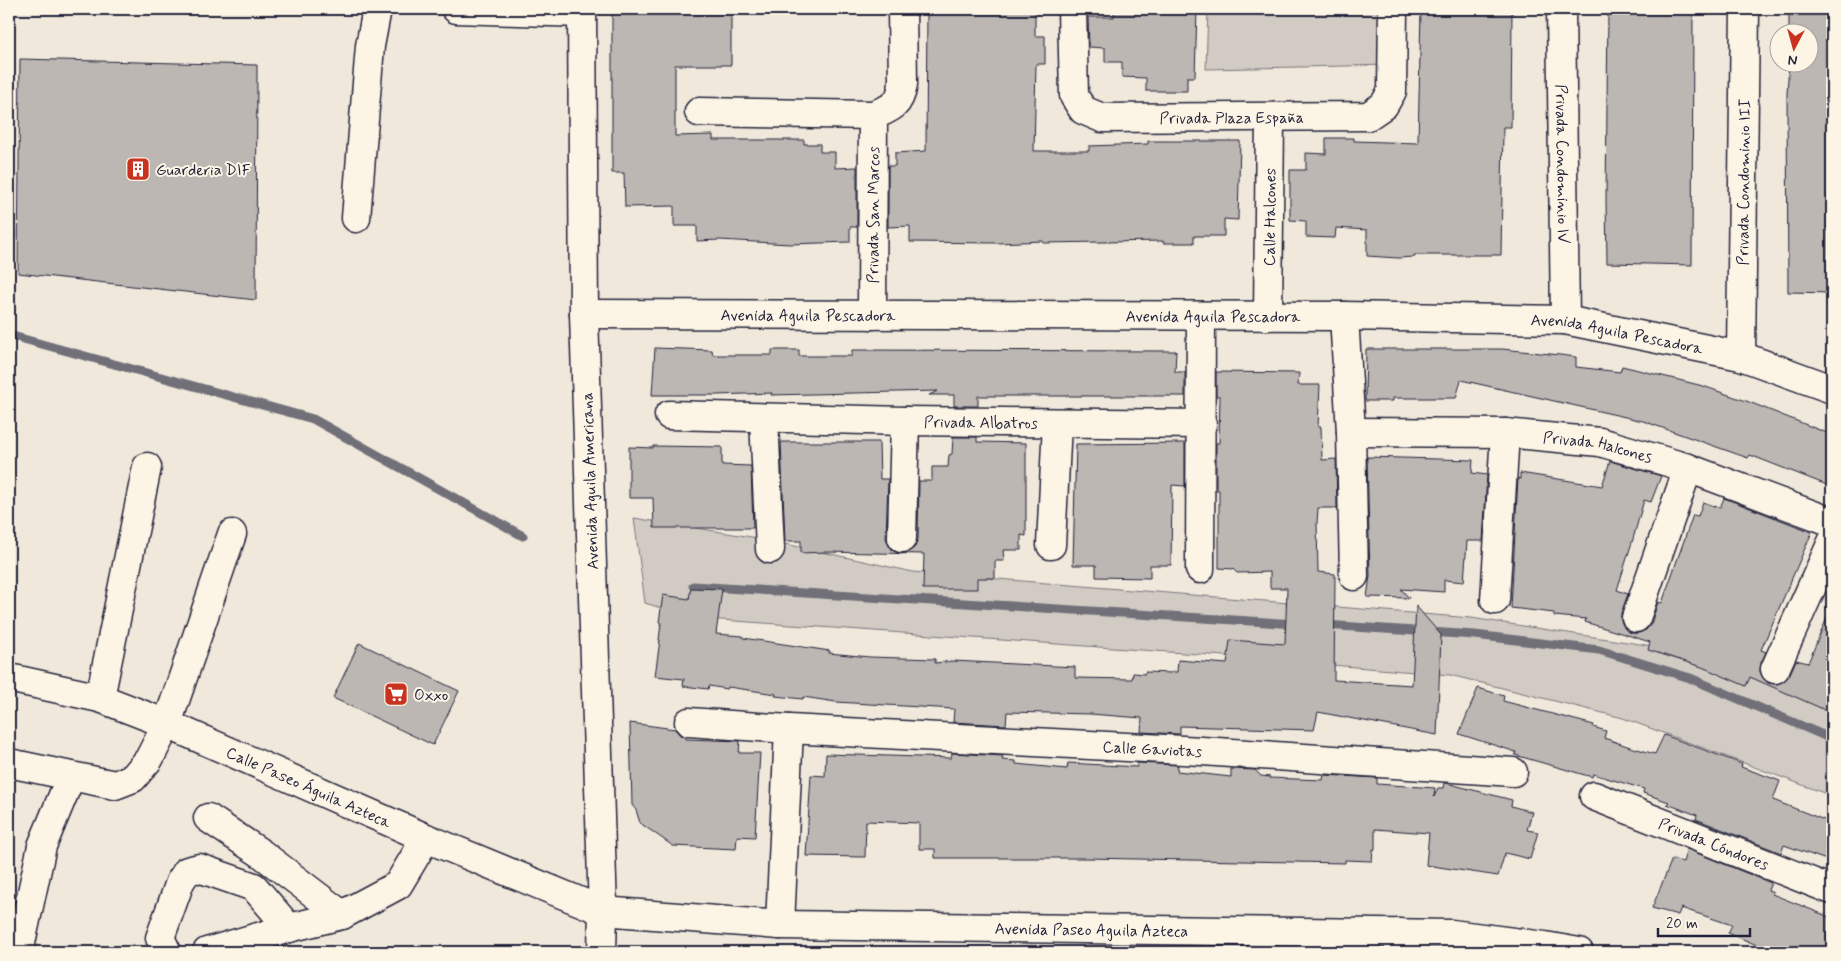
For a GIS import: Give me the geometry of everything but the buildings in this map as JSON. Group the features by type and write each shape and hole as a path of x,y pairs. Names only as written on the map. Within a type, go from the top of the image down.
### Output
{"street":[{"path":"356,218 370,46 377,9"},
{"path":"456,9 582,11"},
{"path":"699,112 873,115 890,109 902,96 902,9"},
{"name":"Privada Plaza España","path":"1072,9 1074,96 1083,110 1102,118 1368,116 1384,105 1392,91 1393,9"},
{"name":"Privada Condominio IV","path":"1561,9 1564,320"},
{"name":"Privada Condominio III","path":"1741,356 1745,9"},
{"name":"Avenida Aguila Americana","path":"582,11 584,314 603,910 602,952"},
{"name":"Privada San Marcos","path":"872,314 873,115"},
{"name":"Calle Halcones","path":"1268,316 1270,117"},
{"name":"Avenida Aguila Pescadora","path":"584,314 1344,316 1564,320 1741,356 1832,388"},
{"path":"1200,569 1201,316"},
{"path":"1344,316 1351,432 1354,576"},
{"name":"Privada Albatros","path":"669,414 905,421 1202,424"},
{"path":"764,418 770,549"},
{"name":"Privada Albatros","path":"902,538 905,421"},
{"name":"Privada Albatros","path":"1051,545 1057,423"},
{"name":"Privada Halcones","path":"1351,432 1505,433 1600,442 1688,468 1832,522"},
{"path":"1495,600 1505,433"},
{"path":"100,698 147,466"},
{"path":"1636,618 1688,468"},
{"path":"9,764 115,784 133,778 149,759 167,724 232,534"},
{"path":"1775,669 1832,542"},
{"name":"Calle Paseo Águila Azteca","path":"9,678 100,698 167,724 426,838 603,910"},
{"name":"Calle Gaviotas","path":"689,722 1202,750 1513,772"},
{"path":"780,926 790,729"},
{"path":"19,952 42,846 71,776"},
{"name":"Privada Cóndores","path":"1594,796 1832,890"},
{"path":"208,818 262,854 342,915"},
{"path":"207,952 342,915 398,885 426,838"},
{"path":"166,952 160,938 180,882 187,871 199,868 254,887 289,928"},
{"name":"Avenida Paseo Aguila Azteca","path":"603,910 780,926 1399,943 1452,934 1579,952"}],"shaded area":[{"path":"1208,9 1392,9 1392,65 1206,69"},
{"path":"634,518 758,538 913,572 1471,618 1718,656 1832,705 1832,796 1623,718 1450,675 1225,656 693,618 645,603"}],"waterway":[{"path":"9,335 313,419 523,536"},
{"path":"693,586 1296,624"},
{"path":"1324,625 1475,635 1599,650 1690,678 1832,739"}],"place":[{"name":"Guarderia DIF","path":"138,169"},
{"name":"Oxxo","path":"396,694"}]}
